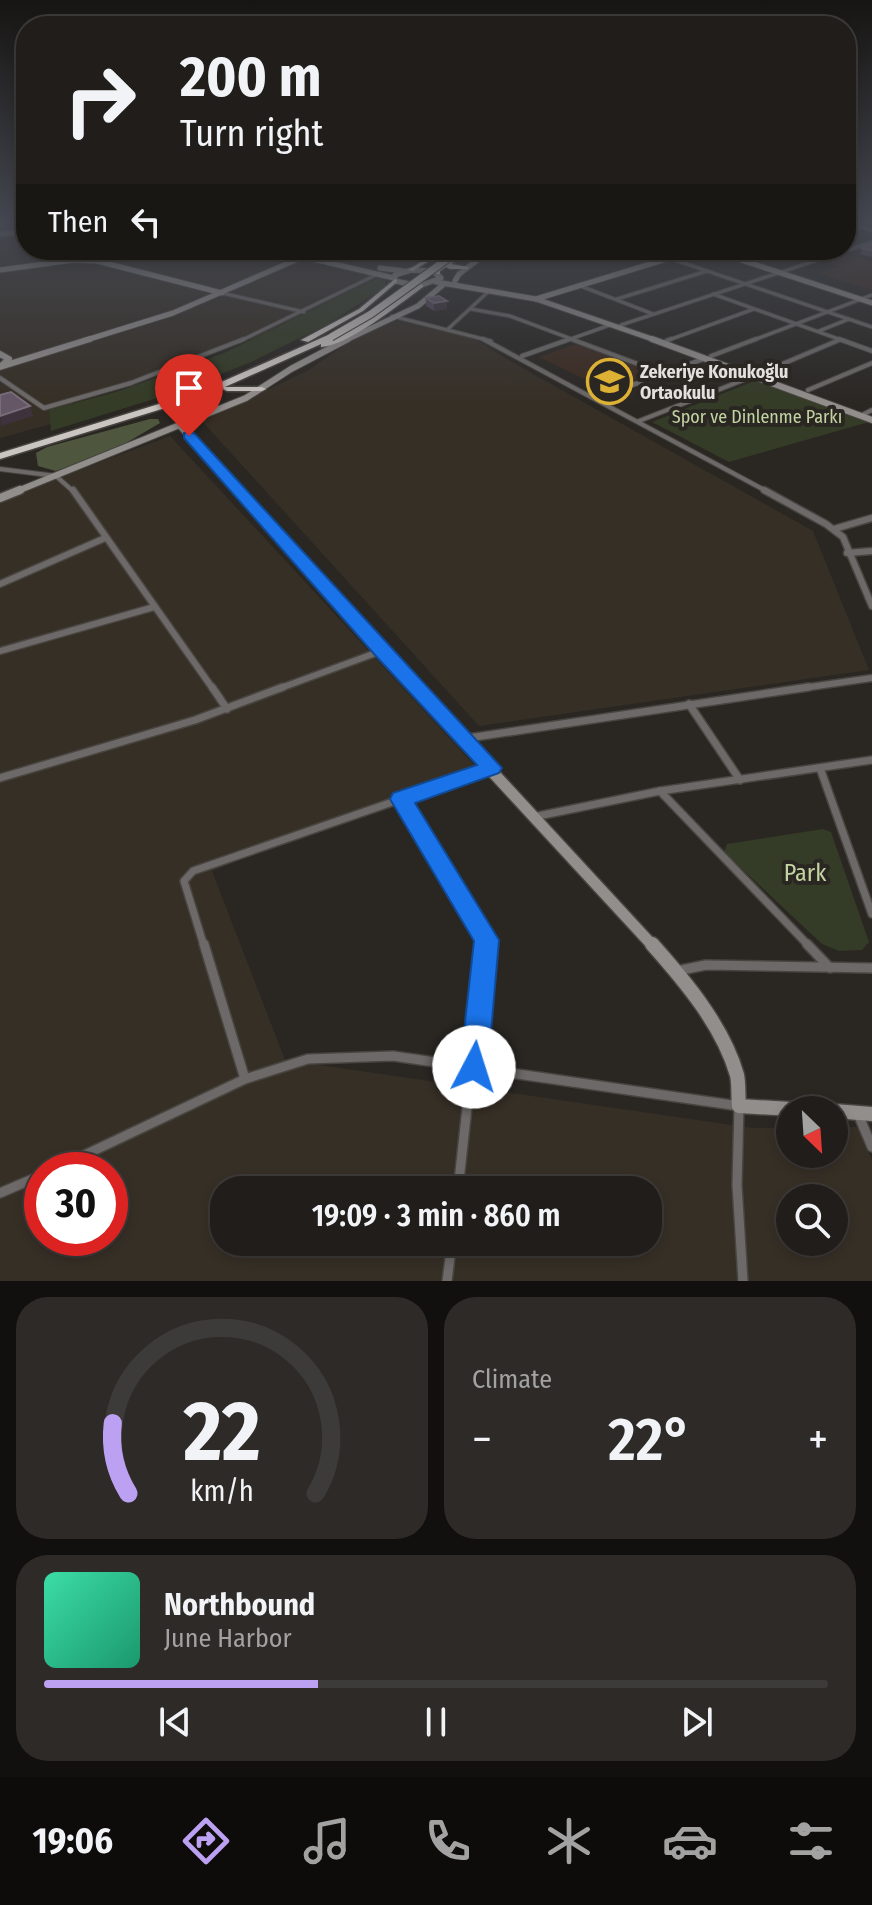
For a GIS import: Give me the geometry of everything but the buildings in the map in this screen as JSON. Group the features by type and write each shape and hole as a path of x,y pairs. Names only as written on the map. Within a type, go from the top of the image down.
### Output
{"highway":[{"path":"266,387 248,385 244,381 251,371 379,297 391,284"},
{"path":"328,336 404,284"},
{"path":"196,396 371,314 413,284"},
{"path":"0,450 185,393 339,339 420,287 422,294 430,297"},
{"path":"406,296 430,297"},
{"path":"0,456 196,396 239,387 266,387"}],"street":[{"path":"172,284 304,312"},
{"path":"0,365 9,359 166,311 233,284"},
{"path":"0,365 173,313 240,284"},
{"path":"0,378 44,408 165,372 304,312 360,284"},
{"path":"410,284 420,287 436,284"},
{"path":"0,498 181,427 266,387 303,362 418,306 444,287 441,284"},
{"path":"445,284 527,295 566,284"},
{"path":"469,284 538,298 709,357"},
{"path":"538,298 582,284"},
{"path":"617,299 666,284"},
{"path":"621,325 743,284"},
{"path":"747,284 872,327"},
{"path":"813,284 872,303"},
{"path":"578,285 653,314"},
{"path":"448,329 489,291"},
{"path":"713,294 872,351"},
{"path":"597,398 872,295"},
{"path":"538,298 869,414"},
{"path":"471,309 510,316 662,373"},
{"path":"666,341 754,309"},
{"path":"392,316 491,341 834,529 843,537 847,553 871,604"},
{"path":"817,332 849,319"},
{"path":"522,356 610,325"},
{"path":"639,421 839,340"},
{"path":"0,354 9,359"},
{"path":"808,390 872,363"},
{"path":"758,374 869,414"},
{"path":"181,427 381,651 676,971 720,1035 737,1076 737,1185 743,1281"},
{"path":"0,469 56,476 71,488 227,709"},
{"path":"834,529 872,518"},
{"path":"0,584 105,538"},
{"path":"847,553 872,551"},
{"path":"860,578 872,578"},
{"path":"0,651 154,607"},
{"path":"0,778 227,709 381,651"},
{"path":"462,739 872,678"},
{"path":"689,704 740,780"},
{"path":"533,817 660,791 872,760"},
{"path":"245,1079 184,881 193,871 492,768"},
{"path":"820,768 872,914"},
{"path":"660,791 830,968"},
{"path":"401,799 486,940 460,1176"},
{"path":"676,971 706,965 872,968"},
{"path":"94,1152 245,1079 308,1059 393,1056 739,1106 776,1108"},
{"path":"865,1114 872,1147"},
{"path":"0,1193 24,1183"},
{"path":"447,1281 450,1256"}],"shaded area":[{"path":"0,284 366,284 275,331 73,403 54,423 0,438"},
{"path":"853,284 872,284 872,290"},
{"path":"390,319 474,338 813,531 869,670 479,726 202,421 309,370 353,339"},
{"path":"576,344 654,373 607,390 539,357"},
{"path":"170,436 476,767 212,871 285,1060 752,1128 776,1128 776,1168 848,1168 848,1127 859,1127 872,1161 872,1281 0,1281 0,500"}],"green space":[{"path":"366,284 385,284 385,287 328,324 251,362 170,394 51,431 49,410 119,391 224,353"},
{"name":"Spor ve Dinlenme Parkı","path":"759,379 869,422 729,462 652,422"},
{"path":"158,419 160,423 121,446 56,471 38,466 36,453 47,447"},
{"name":"Park","path":"823,829 831,832 869,942 862,950 839,951 822,944 724,852 727,844"}],"place":[{"name":"Zekeriye Konukoğlu Ortaokulu","path":"609,382"}],"route":[{"path":"189,436 381,651 492,768 401,799 486,940 474,1067"}]}
